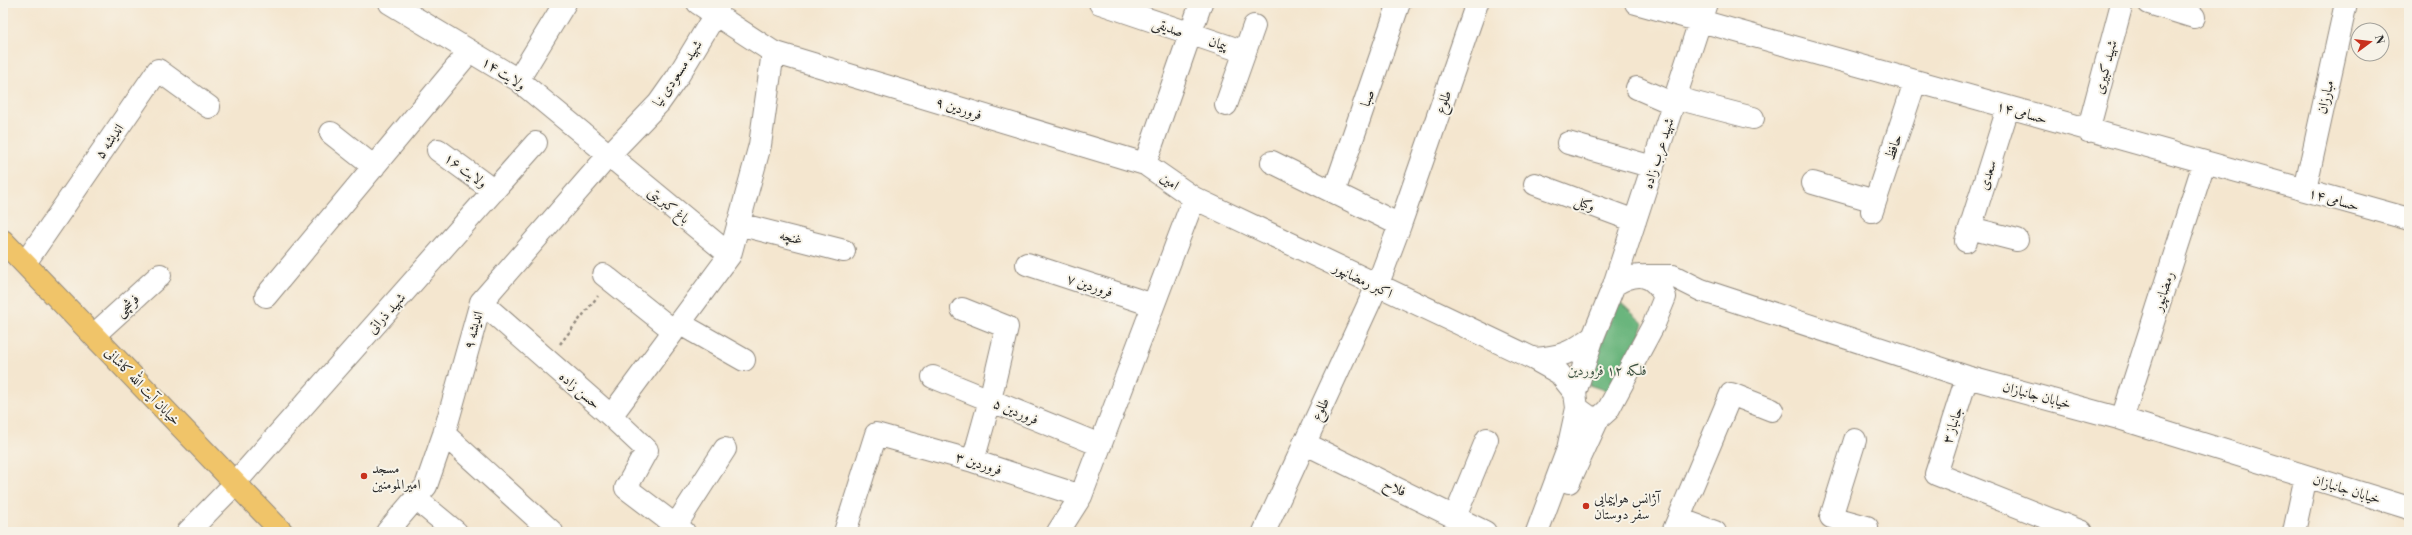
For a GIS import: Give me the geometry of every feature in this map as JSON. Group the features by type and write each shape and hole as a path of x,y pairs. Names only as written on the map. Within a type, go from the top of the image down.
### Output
{"main road":[{"name":"خیابان آیت الله کاشانی","path":"3,241 94,335 231,487 265,532"},
{"name":"خیابان آیت الله کاشانی","path":"3,256 231,487 282,532"}],"street":[{"name":"ولایت ۱۴","path":"390,3 518,80 609,155"},
{"path":"518,80 565,3"},
{"name":"صدیقی","path":"1100,3 1190,35"},
{"path":"1145,164 1201,3"},
{"name":"صبا","path":"1334,192 1399,3"},
{"name":"طلوع","path":"1264,532 1377,286 1400,225 1477,3"},
{"name":"حسامی ۱۴","path":"1636,3 1704,12 1915,82 2409,219"},
{"name":"شهید کبیری","path":"2088,131 2122,3"},
{"path":"2149,3 2194,17"},
{"name":"مبارزان","path":"2305,190 2346,3"},
{"name":"فروردین ۹","path":"711,6 773,52 1145,164"},
{"name":"شهید مسعودی نیا","path":"609,155 659,103 678,76 711,6"},
{"name":"شهید عرب زاده","path":"1537,532 1568,449 1576,401 1593,337 1614,286 1636,222 1704,12"},
{"path":"1226,106 1254,26"},
{"name":"پیمان","path":"1190,35 1245,52"},
{"path":"266,296 470,51"},
{"path":"611,416 730,255 760,145 773,52"},
{"name":"اندیشه ۵","path":"25,263 158,70 209,107"},
{"name":"حافظ","path":"1813,183 1873,206 1915,82"},
{"path":"1636,88 1675,101 1753,118"},
{"name":"سعدی","path":"2008,108 1968,235 2017,240"},
{"path":"331,133 374,166"},
{"name":"شهید ذراتی","path":"188,532 231,487 536,143"},
{"path":"1568,144 1653,167"},
{"name":"ولایت ۱۶","path":"438,150 494,191"},
{"name":"باغ کبریتی","path":"609,155 730,255"},
{"name":"اندیشه ۹","path":"387,532 426,486 444,434 481,302 609,155"},
{"path":"1272,162 1400,225"},
{"name":"رمضانپور","path":"2122,418 2204,163"},
{"name":"امین","path":"1145,164 1194,198"},
{"name":"وکیل","path":"1535,184 1636,222"},
{"path":"1058,532 1081,496 1194,198"},
{"name":"اکبر رمضانپور","path":"1194,198 1377,286 1534,359 1559,373 1576,401"},
{"name":"غنچه","path":"738,224 844,251"},
{"name":"فروردین ۷","path":"1027,264 1153,305"},
{"name":"فرشچی","path":"94,335 160,275"},
{"path":"1614,286 1629,276 1673,276 1701,290"},
{"path":"1542,532 1572,478 1598,419 1608,410 1654,324 1665,297 1659,284 1646,276"},
{"path":"607,277 677,327 744,360"},
{"name":"خیابان جانبازان","path":"1665,297 1701,290 1967,376 2122,418 2409,508"},
{"name":"حسن زاده","path":"481,302 611,416 647,450 626,488 680,528"},
{"path":"962,309 1007,327 990,400 973,461"},
{"path":"1534,359 1558,358 1573,351 1593,337"},
{"name":"جانباز ۳","path":"1967,376 1936,474 2082,532"},
{"name":"فروردین ۵","path":"933,377 1100,445"},
{"path":"1715,532 1676,525 1731,394 1772,410"},
{"path":"1576,401 1588,416 1598,419"},
{"path":"444,434 552,532"},
{"name":"فروردین ۳","path":"845,532 876,434 973,461 1081,496"},
{"path":"1455,517 1487,439"},
{"path":"1855,440 1831,517 1867,527 1865,532"},
{"name":"فلاح","path":"1304,443 1482,531"},
{"path":"680,528 725,449"},
{"path":"2294,532 2306,476"},
{"path":"415,498 456,532"}],"path":[{"path":"547,361 607,277"}],"green space":[{"name":"فلکه ۱۲ فروردین","path":"1619,301 1644,324 1616,394 1583,383"}],"place":[{"name":"مسجد امیرالمومنین","path":"364,476"},
{"name":"آژانس هواپیمایی سفر دوستان","path":"1586,506"}]}
